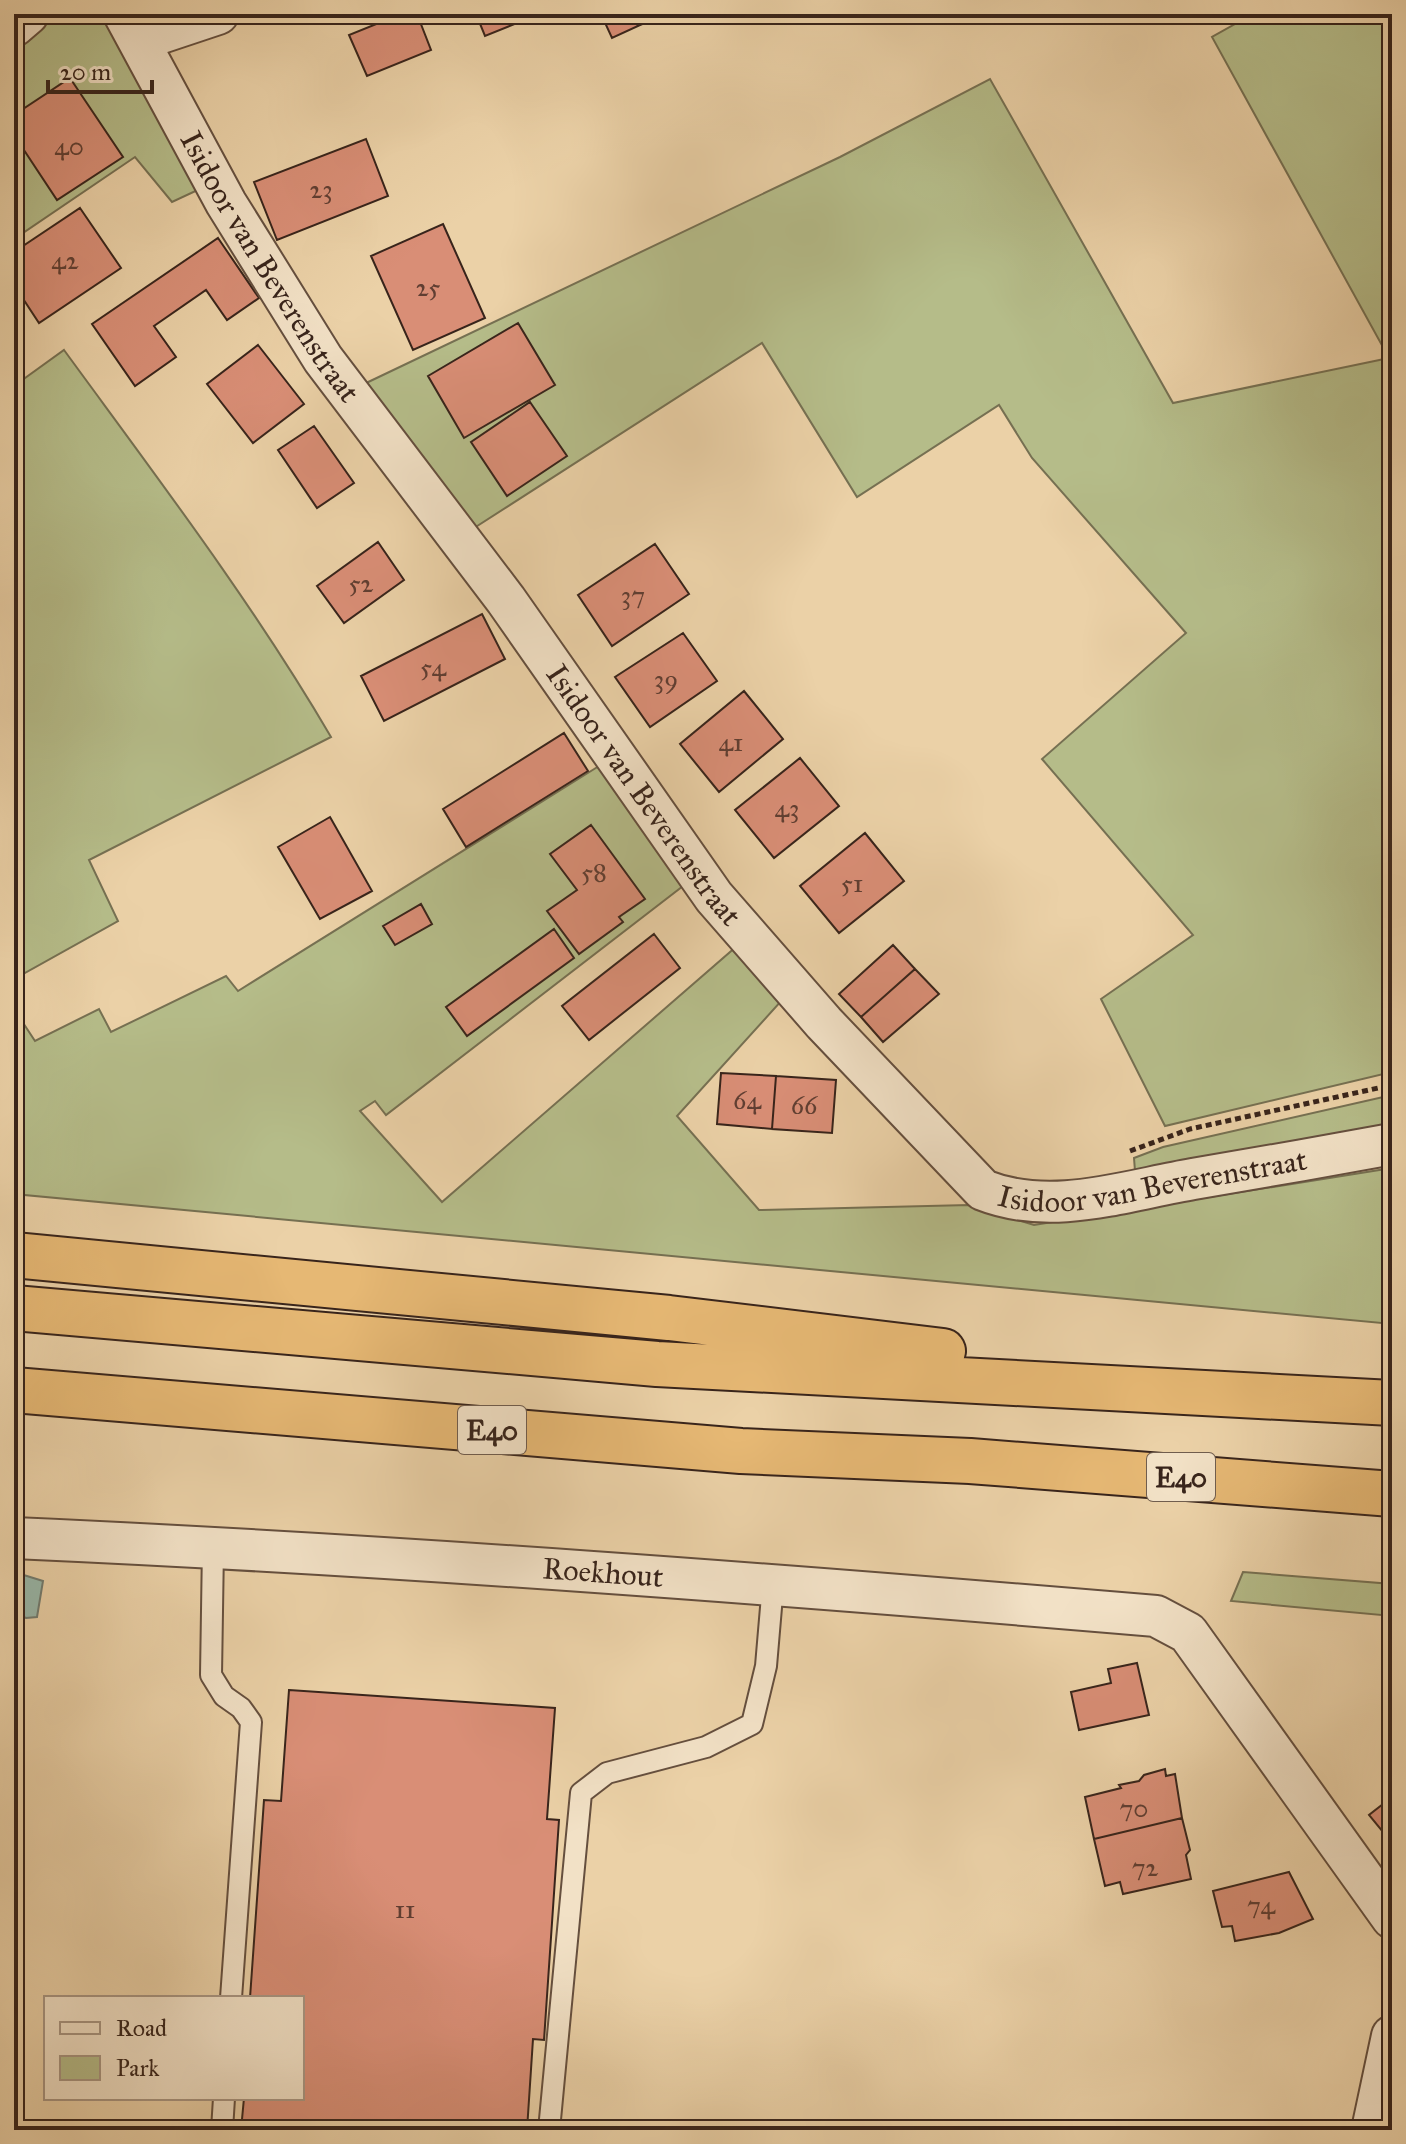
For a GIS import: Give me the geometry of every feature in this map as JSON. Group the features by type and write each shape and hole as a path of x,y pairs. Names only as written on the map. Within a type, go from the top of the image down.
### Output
{"highway":[{"path":"14,1255 669,1318 1300,1396"},
{"path":"14,1308 657,1364 1392,1403"},
{"name":"E40","path":"14,1390 741,1451 970,1461 1392,1494"}],"street":[{"path":"14,26 28,14"},
{"path":"132,27 218,14"},
{"name":"Isidoor van Beverenstraat","path":"132,27 226,203 323,359 506,600 714,897 824,1023 983,1190 1007,1200 1044,1203 1101,1198 1392,1144"},
{"name":"Roekhout","path":"14,1538 213,1547 773,1584 1156,1616 1188,1633 1392,1918"},
{"path":"1372,2130 1392,2036"}],"lane":[{"path":"213,1547 211,1675 224,1696 241,1708 251,1722 231,1996"},
{"path":"549,2130 581,1793 607,1773 706,1747 752,1724 766,1666 773,1584"},
{"path":"222,2130 224,2100"}],"path":[{"path":"1101,1198 1115,1159 1140,1146 1190,1129 1392,1085"}],"green space":[{"path":"45,14 104,14 202,188 172,202 135,157 14,239 14,38"},
{"path":"1253,14 1392,14 1392,1072 1165,1126 1101,999 1193,935 1042,759 1186,633 1032,458 999,405 857,497 762,343 471,530 362,385 840,157 990,79 1173,403 1389,358 1212,37"},
{"path":"64,350 236,588 331,737 89,860 118,921 14,979 14,386"},
{"path":"599,766 683,886 386,1115 375,1101 360,1111 442,1202 737,946 783,999 677,1116 759,1210 969,1205 1034,1225 1392,1168 1392,1324 14,1194 14,1009 35,1041 99,1009 111,1032 226,976 238,991"},
{"path":"1392,1095 1392,1125 1135,1171 1134,1158 1163,1147"},
{"path":"1243,1572 1392,1584 1392,1616 1231,1601"}],"shaded area":[{"path":"14,1572 43,1581 37,1617 26,1618 14,1613"}],"building":[{"path":"401,14 417,14 431,50 367,76 349,35"},
{"path":"476,14 539,14 485,36"},
{"path":"601,14 633,14 638,26 612,38"},
{"path":"633,14 666,14 638,26"},
{"path":"70,78 123,157 57,200 14,135 14,115"},
{"path":"366,139 388,196 277,240 254,182"},
{"path":"80,208 121,268 39,323 14,285 14,252"},
{"path":"443,224 485,318 413,350 371,256"},
{"path":"218,238 259,298 227,320 206,290 154,326 176,357 135,386 92,324"},
{"path":"518,323 555,385 464,438 428,376"},
{"path":"258,345 304,404 253,443 207,384"},
{"path":"530,402 567,456 507,496 471,442"},
{"path":"314,426 354,483 317,508 278,450"},
{"path":"378,542 404,580 344,623 317,586"},
{"path":"655,544 689,594 612,646 578,595"},
{"path":"482,614 505,659 384,721 361,676"},
{"path":"683,633 717,681 650,727 615,677"},
{"path":"744,691 783,739 719,792 680,744"},
{"path":"564,733 588,771 466,847 443,809"},
{"path":"800,758 839,806 774,858 735,810"},
{"path":"330,817 372,891 320,919 278,847"},
{"path":"591,825 645,899 619,917 623,922 579,954 547,911 577,890 550,854"},
{"path":"865,833 904,881 839,933 800,886"},
{"path":"421,904 432,924 395,945 383,926"},
{"path":"554,929 574,958 467,1036 446,1007"},
{"path":"654,934 680,968 589,1040 562,1006"},
{"path":"893,945 915,969 861,1017 839,994"},
{"path":"915,969 939,994 883,1042 861,1017"},
{"path":"721,1073 776,1076 772,1129 717,1124"},
{"path":"776,1076 836,1080 832,1133 772,1129"},
{"path":"1137,1663 1149,1715 1079,1730 1071,1692 1111,1683 1108,1669"},
{"path":"289,1690 555,1708 547,1819 559,1820 544,2040 533,2039 527,2130 241,2130 244,2100 304,2100 304,1996 250,1996 264,1800 281,1801"},
{"path":"1165,1769 1166,1776 1175,1774 1182,1818 1094,1839 1085,1797 1121,1788 1119,1785 1139,1781 1144,1775"},
{"path":"1392,1797 1392,1843 1369,1815"},
{"path":"1182,1818 1190,1850 1186,1855 1191,1879 1123,1894 1120,1882 1105,1886 1094,1839"},
{"path":"1289,1872 1313,1919 1279,1933 1235,1941 1232,1926 1222,1927 1213,1891"}]}
